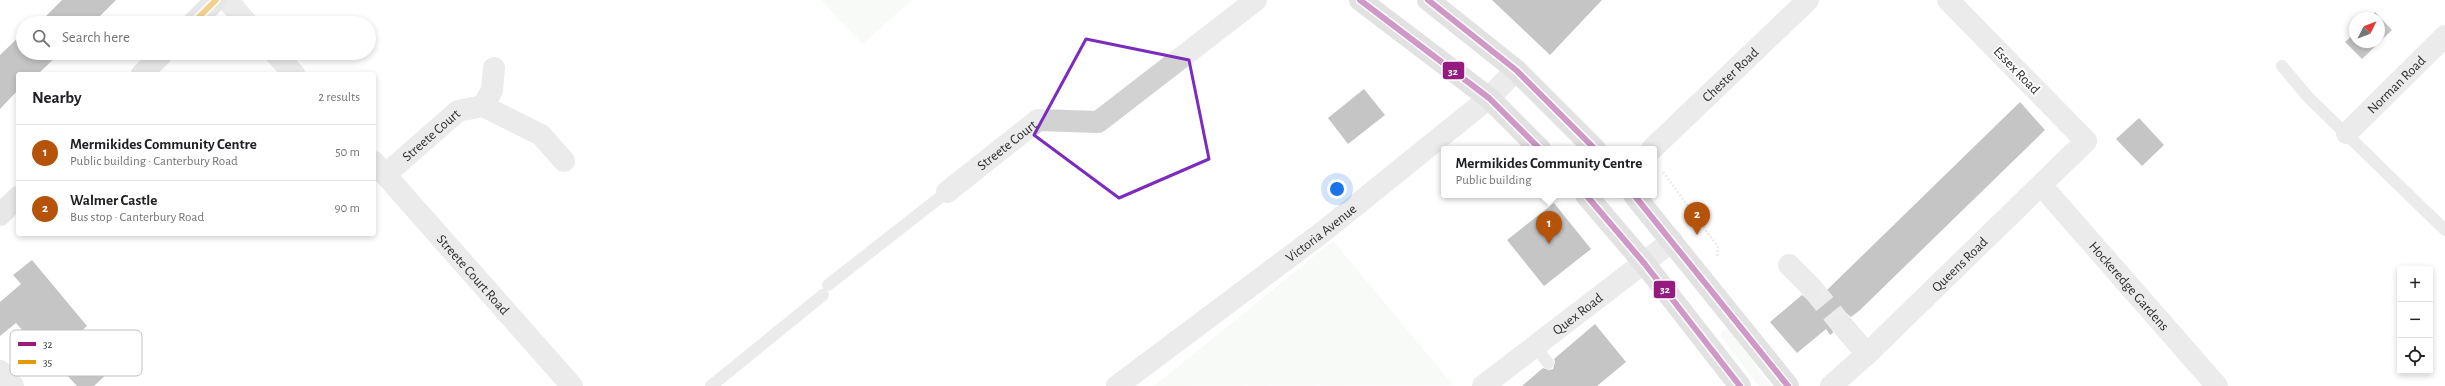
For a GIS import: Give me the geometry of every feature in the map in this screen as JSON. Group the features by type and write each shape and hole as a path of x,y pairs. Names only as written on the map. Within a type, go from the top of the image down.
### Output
{"highway":[{"path":"1360,0 1488,98 1537,146"},
{"path":"1428,0 1516,70 1592,146"},
{"path":"1589,198 1644,263 1740,386"},
{"path":"1636,198 1788,386"}],"street":[{"path":"200,16 216,0"},
{"path":"227,0 242,16"},
{"name":"Streete Court","path":"947,192 1038,120 1098,122 1256,0"},
{"name":"Chester Road","path":"1655,146 1808,0"},
{"name":"Essex Road","path":"1948,0 2086,141"},
{"name":"Norman Road","path":"2347,133 2445,36"},
{"path":"144,72 156,60"},
{"path":"281,60 292,72"},
{"path":"494,68 492,90 483,106 541,134 564,160"},
{"name":"Victoria Avenue","path":"1118,386 1324,231 1488,98 1516,70"},
{"name":"Streete Court","path":"380,169 458,111 483,106"},
{"name":"Queens Road","path":"1831,386 1867,354 2086,141"},
{"name":"Streete Court Road","path":"380,169 572,386"},
{"name":"Hockeredge Gardens","path":"2041,185 2216,386"},
{"path":"0,215 16,199"},
{"name":"Quex Road","path":"1483,386 1672,241"},
{"path":"1789,265 1811,287"},
{"path":"1842,325 1867,354"},
{"path":"0,371 13,386"}],"lane":[{"path":"2282,66 2308,97 2347,133 2445,230"},
{"name":"Streete Court","path":"711,386 825,290 947,192"},
{"path":"1535,346 1548,364"}],"path":[{"path":"1663,171 1718,247 1717,259"}],"highlighted area":[{"path":"1086,39 1189,60 1209,159 1119,198 1034,135"}],"shaded area":[{"path":"821,0 912,0 862,44"},
{"path":"1333,241 1453,385 1154,386"},
{"path":"1723,330 1729,330 1771,386 1759,386 1720,335"}],"building":[{"path":"62,0 116,0 100,16 46,16"},
{"path":"1492,0 1602,0 1550,55"},
{"path":"2385,23 2392,30 2385,37"},
{"path":"2349,38 2349,46 2345,42"},
{"path":"16,40 16,60 53,60 40,72 16,72 16,92 0,109 0,55"},
{"path":"2351,48 2373,48 2362,59"},
{"path":"1364,89 1385,115 1348,144 1328,118"},
{"path":"2020,102 2045,130 1860,310 1851,317 1846,313 1834,315 1830,321 1833,333 1830,335 1826,329 1797,353 1770,322 1802,295 1807,299 1814,299 1820,296 1823,285 1827,290"},
{"path":"2139,118 2164,145 2142,166 2116,139"},
{"path":"1554,203 1591,249 1544,286 1507,240"},
{"path":"32,260 87,326 82,330 22,330 16,323 0,336 0,302 21,284 13,275"},
{"path":"1595,324 1626,362 1597,386 1522,386 1543,368 1549,370 1553,369 1555,362 1554,359"},
{"path":"68,376 105,376 94,386 77,386"}],"tunnel":[{"path":"1811,287 1842,325"}],"transit line":[{"name":"35","path":"200,16 216,0"},
{"name":"32","path":"1360,0 1489,98 1537,146"},
{"name":"32","path":"1428,0 1516,70 1592,146"},
{"name":"32","path":"1589,198 1644,263 1740,386"},
{"name":"32","path":"1636,198 1788,386"}],"place":[{"name":"Walmer Castle","path":"1697,235"},
{"name":"Mermikides Community Centre","path":"1549,244"}]}
